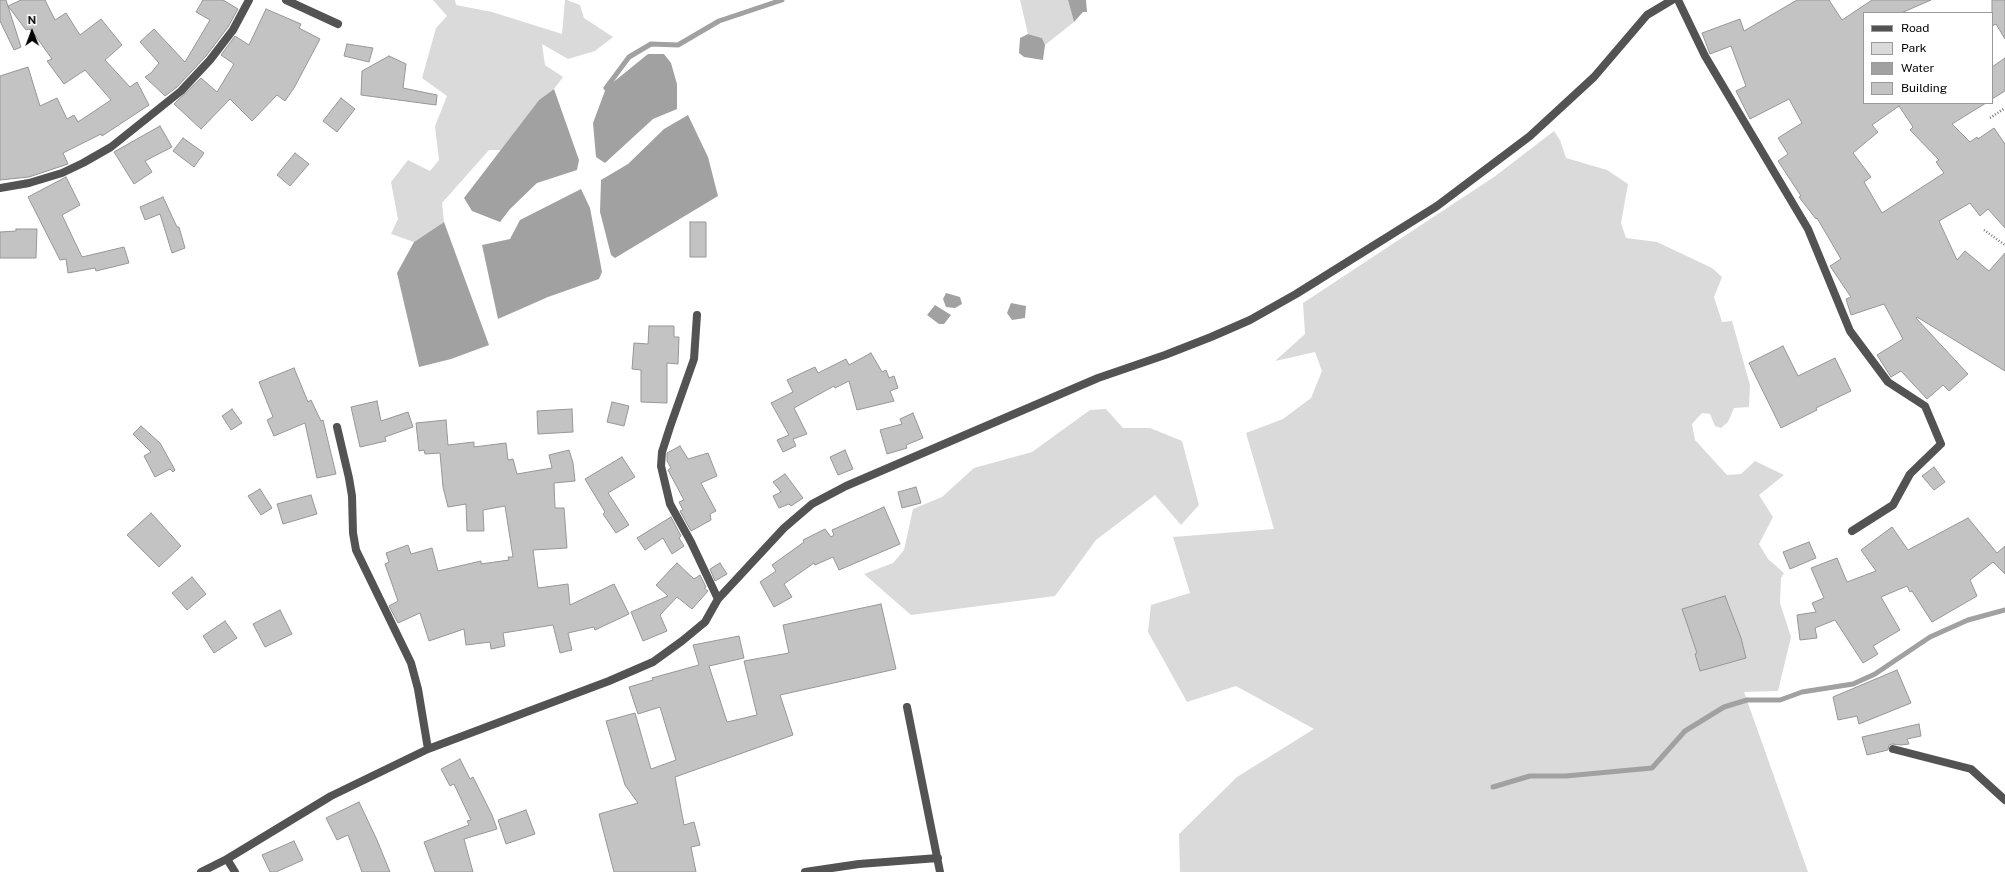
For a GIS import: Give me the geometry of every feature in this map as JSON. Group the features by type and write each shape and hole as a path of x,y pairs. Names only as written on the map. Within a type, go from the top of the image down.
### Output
{"street":[{"path":"0,188 29,183 62,173 83,164 111,147 181,91 210,60 232,30 248,0"},
{"path":"286,0 338,24"},
{"path":"201,872 227,859 332,796 428,749 609,681 653,662 705,622 718,599 784,528 812,504 846,486 1098,378 1165,355 1250,320 1356,258 1436,206 1530,136 1594,77 1647,15 1672,0"},
{"path":"1678,0 1705,56 1808,229 1850,331 1888,382 1925,406 1941,444 1910,474 1893,505 1852,531"},
{"path":"697,315 694,359 662,452 661,466 670,504 691,542 718,599"},
{"path":"337,427 352,496 353,533 356,550 411,663 418,689 428,749"},
{"path":"907,707 940,872"},
{"path":"1893,749 1971,769 2005,800"},
{"path":"805,872 859,864 938,858"},
{"path":"227,859 234,872"}],"path":[{"path":"1990,118 2005,108"},
{"path":"1984,230 2005,245"}],"green space":[{"path":"433,0 455,0 456,5 492,12 562,34 565,0 567,0 580,5 584,18 613,37 595,51 568,59 542,44 545,65 563,77 554,89 539,100 501,150 489,150 442,203 444,222 414,242 391,234 398,219 391,182 408,160 430,171 439,160 435,126 447,96 422,78 436,28 447,16"},
{"path":"1020,0 1068,0 1074,22 1045,45 1042,38 1028,34"},
{"path":"1554,131 1560,140 1566,158 1607,170 1628,184 1621,223 1626,238 1657,242 1712,268 1722,277 1714,297 1722,322 1732,321 1750,385 1749,407 1734,408 1728,422 1721,428 1715,426 1710,414 1702,413 1692,424 1695,440 1727,475 1741,474 1755,461 1784,475 1759,495 1773,517 1759,544 1768,559 1784,573 1781,578 1780,603 1791,637 1778,691 1744,692 1808,872 1180,872 1179,834 1237,777 1314,729 1236,686 1187,702 1148,632 1151,605 1190,593 1173,537 1274,529 1246,433 1283,419 1311,398 1322,371 1315,352 1275,361 1305,334 1303,303 1494,177"},
{"path":"1106,409 1123,428 1150,428 1182,441 1199,505 1181,525 1155,495 1096,540 1055,596 911,615 864,574 893,563 904,550 913,509 942,497 974,468 1032,452 1090,410"}],"water":[{"path":"1068,0 1086,0 1087,12 1083,12 1074,22"},
{"path":"1028,34 1042,38 1045,45 1043,60 1024,57 1019,53 1020,38"},
{"path":"648,54 664,54 671,63 677,84 677,109 653,119 605,163 596,157 593,123 606,88"},
{"path":"554,89 579,160 577,170 537,183 510,209 500,222 472,211 464,198 539,100"},
{"path":"688,115 708,157 718,196 615,258 611,255 600,212 601,180 628,164 664,129"},
{"path":"581,189 590,208 602,272 599,279 548,297 498,319 482,245 510,239 520,220"},
{"path":"444,222 489,345 451,359 419,367 397,273 414,242"},
{"path":"946,293 960,297 962,304 955,308 946,307 943,299"},
{"path":"1011,303 1026,306 1025,318 1012,320 1007,313"},
{"path":"935,305 951,315 944,324 939,324 927,315"}],"building":[{"path":"0,0 6,0 21,47 14,50 0,21"},
{"path":"21,0 45,0 55,20 66,13 80,35 101,19 122,45 105,60 130,87 137,82 149,105 102,136 101,134 63,153 68,164 29,177 0,180 0,76 28,67 40,106 57,98 67,119 74,115 78,122 111,100 85,70 64,84 47,61 52,59 32,31 29,29 26,30 8,6"},
{"path":"203,0 223,0 238,9 228,27 206,56 177,87 165,96 145,77 151,73 159,63 140,42 154,29 185,62 210,20 196,12"},
{"path":"1797,0 1829,0 1842,20 1872,0 1931,0 1903,12 1863,12 1863,104 1984,104 1952,124 1970,142 1977,137 1978,139 1994,128 2005,144 2005,228 1988,209 1980,216 1970,203 1939,221 1957,260 1965,251 1989,271 2005,253 2005,371 1917,317 1916,318 1968,374 1949,391 1943,385 1927,399 1901,371 1891,377 1877,355 1903,339 1884,304 1851,315 1846,299 1851,297 1830,266 1841,259 1817,218 1816,219 1799,197 1801,196 1778,161 1788,154 1778,138 1802,123 1789,99 1750,119 1736,91 1746,86 1731,46 1710,54 1702,33 1740,19 1744,31","holes":["1899,106 1913,127 1910,130 1939,160 1936,162 1944,173 1882,213 1864,182 1871,177 1853,153 1878,132 1872,125"]},
{"path":"1992,0 2005,0 2005,39 1996,24 1993,26"},
{"path":"266,9 301,24 299,28 320,39 294,88 285,101 277,95 252,121 230,99 201,129 174,104 201,78 217,92 234,64 221,55 235,36 249,45"},
{"path":"347,44 373,48 369,62 344,56"},
{"path":"389,56 406,64 403,88 437,95 436,105 361,95 362,71"},
{"path":"2005,58 2005,91 1993,98 1993,66"},
{"path":"341,98 355,109 337,132 323,121"},
{"path":"160,126 172,147 145,161 152,172 134,184 114,152"},
{"path":"183,138 204,153 194,167 173,151"},
{"path":"295,153 309,164 290,186 277,175"},
{"path":"66,177 80,205 62,215 82,257 124,247 129,263 96,271 95,268 68,273 66,259 60,260 28,197"},
{"path":"163,197 177,227 179,227 185,248 172,253 160,214 145,220 140,207"},
{"path":"690,222 706,222 706,257 690,257"},
{"path":"16,229 37,229 36,258 0,258 0,232 16,231"},
{"path":"649,326 674,326 674,337 679,337 678,364 667,363 667,403 641,402 641,370 632,369 634,343 648,344"},
{"path":"1783,346 1798,376 1835,358 1851,391 1816,408 1817,410 1781,428 1749,363"},
{"path":"871,353 882,372 886,370 889,378 894,376 898,388 890,391 894,401 857,410 849,381 835,388 834,386 794,408 807,434 793,439 796,446 783,452 777,440 789,435 771,403 793,392 787,380 815,367 818,373 846,359 849,365"},
{"path":"294,368 308,402 311,400 321,421 323,420 336,474 317,478 305,423 274,436 267,420 273,417 259,382"},
{"path":"377,401 381,421 408,412 413,427 385,437 386,441 360,447 351,407"},
{"path":"612,402 629,406 624,426 607,422"},
{"path":"232,409 242,423 231,430 222,416"},
{"path":"572,409 573,432 538,434 537,411"},
{"path":"913,413 923,438 906,445 907,448 887,454 880,430 902,424 900,419"},
{"path":"446,420 448,445 474,442 474,447 506,443 508,460 513,459 517,474 552,468 549,455 569,450 573,463 575,481 554,483 555,508 564,508 567,548 533,550 538,588 568,584 570,605 614,584 629,614 595,630 594,627 568,633 572,650 560,653 553,625 503,633 505,646 491,649 490,642 466,645 464,629 429,641 420,613 398,623 389,606 398,601 385,564 389,562 386,553 408,545 411,554 432,548 438,571 481,561 481,564 509,560 508,557 513,557 505,506 483,510 484,531 467,531 466,504 448,507 443,487 440,453 425,454 424,450 419,451 416,423"},
{"path":"141,426 160,443 175,470 173,472 170,469 155,477 144,456 151,452 133,434"},
{"path":"680,446 688,459 708,453 717,476 701,483 716,511 710,514 711,520 691,531 680,511 683,510 679,502 684,500 668,470 671,468 667,461 667,453"},
{"path":"845,450 853,469 838,475 830,457"},
{"path":"622,457 635,477 608,493 629,525 616,533 603,514 605,512 585,479"},
{"path":"1934,467 1945,482 1934,490 1922,476"},
{"path":"785,474 803,498 791,506 789,504 779,508 773,496 781,492 773,482"},
{"path":"916,487 921,503 902,508 898,492"},
{"path":"260,489 272,508 261,515 248,496"},
{"path":"311,495 317,514 283,524 277,504"},
{"path":"884,507 900,544 839,570 833,557 815,565 814,563 784,584 792,597 774,607 760,582 776,571 772,565 804,542 803,540 825,529 831,537 834,535 832,530"},
{"path":"151,513 181,546 159,567 127,535"},
{"path":"671,517 681,536 679,538 684,546 672,554 663,538 645,550 637,538"},
{"path":"1968,518 1997,553 2005,546 2005,574 1993,562 1970,580 1977,596 1932,622 1912,591 1910,592 1907,586 1881,597 1900,630 1873,646 1878,654 1863,663 1835,620 1815,628 1817,638 1800,640 1797,615 1816,612 1812,603 1824,598 1811,568 1837,558 1847,582 1876,571 1861,550 1892,527 1908,550"},
{"path":"1809,542 1816,558 1790,569 1783,552"},
{"path":"677,563 694,579 700,575 706,587 704,588 708,591 692,609 677,597 660,615 667,631 643,641 631,612 668,596 656,585"},
{"path":"720,563 727,574 715,581 710,569"},
{"path":"192,577 206,594 187,610 172,593"},
{"path":"1725,596 1741,638 1746,658 1700,671 1695,654 1697,653 1682,609"},
{"path":"881,604 896,669 780,695 793,735 675,777 684,825 694,822 700,845 691,847 696,872 614,872 599,814 638,803 625,785 606,721 635,713 651,769 676,760 660,707 638,714 629,687 653,680 652,678 699,665 693,645 739,636 744,658 709,666 727,722 757,715 744,661 789,653 783,625"},
{"path":"280,610 292,634 265,647 253,624"},
{"path":"225,621 237,638 214,653 203,636"},
{"path":"1897,670 1911,703 1859,724 1857,716 1838,720 1833,697"},
{"path":"1919,724 1921,736 1907,739 1909,744 1892,744 1889,745 1888,750 1867,755 1862,737"},
{"path":"460,759 470,779 473,777 492,815 497,829 464,839 473,872 435,872 424,842 469,825 467,821 471,820 454,784 450,786 441,769"},
{"path":"359,802 390,872 362,872 348,835 337,840 326,818"},
{"path":"526,810 535,834 506,844 498,820"},
{"path":"294,841 303,860 276,872 270,872 262,855"}],"waterway":[{"path":"606,88 629,57 651,44 678,45 719,21 782,0"},
{"path":"1493,787 1530,776 1566,776 1652,768 1685,731 1724,707 1747,700 1780,700 1802,692 1853,684 1875,674 1930,637 1968,620 2005,610"}]}
